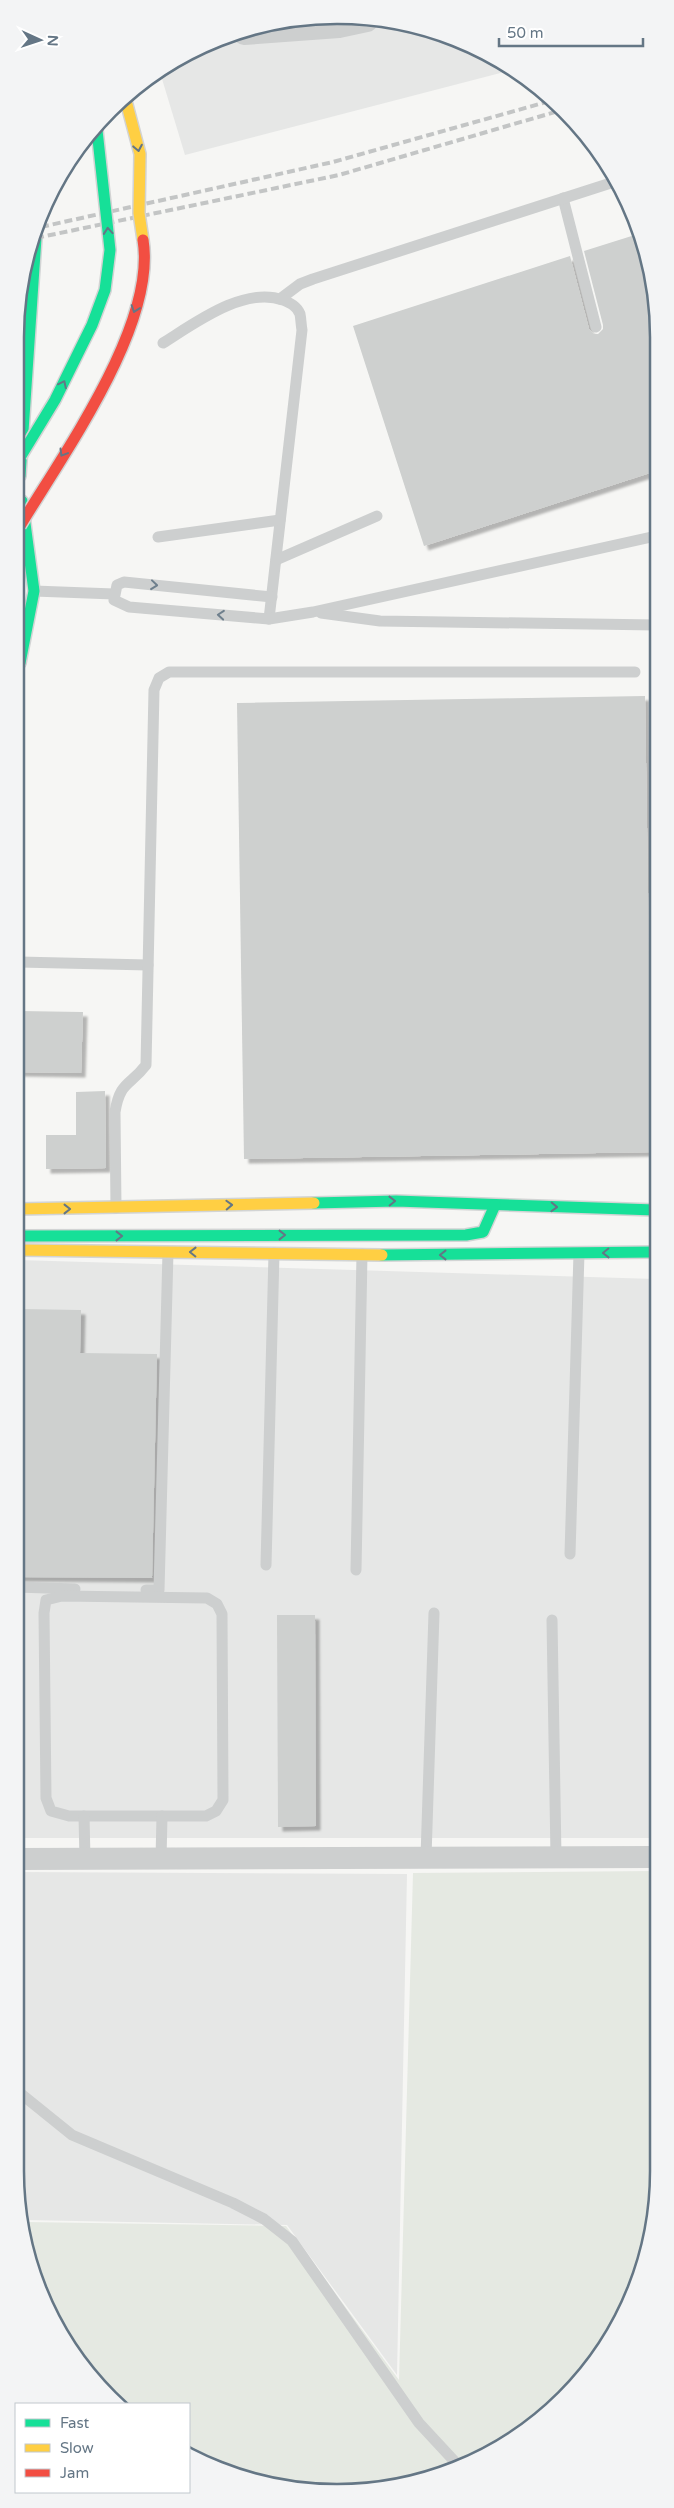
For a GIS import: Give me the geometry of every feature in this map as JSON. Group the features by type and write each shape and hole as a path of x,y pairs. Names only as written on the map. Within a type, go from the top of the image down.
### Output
{"main road":[{"path":"24,524 115,368 142,288 145,251 139,212 140,154 127,104"},
{"path":"24,450 55,400 92,325 105,290 110,250 97,134"},
{"path":"127,199 139,212"},
{"path":"24,416 35,253"},
{"path":"24,538 34,591 24,642"},
{"path":"24,1209 396,1201 650,1210"},
{"path":"24,1236 466,1235 483,1232 495,1205"},
{"path":"24,1250 362,1254 650,1252"}],"street":[{"path":"263,33 339,27 353,24"},
{"path":"24,1859 650,1857"}],"lane":[{"path":"280,299 300,284 313,279 610,183"},
{"path":"563,198 596,327"},
{"path":"164,343 211,313 244,300 264,296 280,299 293,304 300,313 302,330 269,619"},
{"path":"276,560 377,516"},
{"path":"158,537 280,520"},
{"path":"272,597 124,582 117,585 114,594 114,600 129,607 269,619 313,612 650,537"},
{"path":"34,591 114,594"},
{"path":"313,612 380,621 650,625"},
{"path":"116,1208 115,1112 121,1088 139,1074 146,1065 154,690 159,678 169,672 635,672"},
{"path":"24,962 148,965"},
{"path":"24,1587 159,1590 168,1252"},
{"path":"266,1565 274,1253"},
{"path":"570,1554 579,1253"},
{"path":"356,1570 362,1254"},
{"path":"62,1596 207,1598 217,1604 222,1614 223,1800 216,1811 206,1816 162,1816 69,1816 51,1811 46,1798 44,1613 46,1600 62,1596"},
{"path":"426,1857 434,1613"},
{"path":"552,1620 556,1857"},
{"path":"84,1816 85,1859"},
{"path":"161,1859 162,1816"},
{"path":"24,2096 72,2135 233,2203 264,2219 292,2240 419,2423 454,2461"}],"shaded area":[{"path":"317,24 378,26 438,40 476,56 504,72 185,155 162,78 198,56 256,34"},
{"path":"24,1260 650,1279 650,1838 24,1838"},
{"path":"650,1871 650,2191 640,2252 618,2310 586,2362 544,2407 494,2442 438,2468 378,2482 317,2484 256,2474 236,2468 190,2448 190,2403 126,2403 101,2378 88,2362 56,2310 40,2272 28,2222 286,2226 399,2380 413,1873"},
{"path":"24,1872 407,1874 397,2375 287,2225 28,2220 24,2191"}],"building":[{"path":"634,235 640,256 650,317 650,473 424,546 353,326 570,256 589,329 594,334 598,334 603,329 603,325 584,251"},
{"path":"645,696 650,1152 244,1159 237,703"},
{"path":"24,1011 83,1012 81,1073 24,1072"},
{"path":"105,1091 106,1168 46,1169 46,1135 76,1135 76,1092"},
{"path":"24,1309 81,1310 80,1353 157,1354 152,1578 24,1577"},
{"path":"277,1615 315,1615 316,1826 278,1827"}],"railway":[{"path":"44,226 333,162 545,102"},
{"path":"40,237 339,175 556,112"}],"traffic: fast":[{"path":"24,451 55,400 92,325 105,290 110,250 97,134"},
{"path":"24,416 35,253"},
{"path":"24,516 34,591 24,642"},
{"path":"314,1203 396,1201 650,1210"},
{"path":"24,1236 466,1235 483,1232 495,1205"},
{"path":"382,1255 650,1252"}],"traffic: slow":[{"path":"127,104 140,154 139,213 143,240"},
{"path":"24,1209 314,1203"},
{"path":"24,1250 382,1255"}],"traffic: jam":[{"path":"24,520 82,426 122,349 136,310 143,274 143,240"}]}
